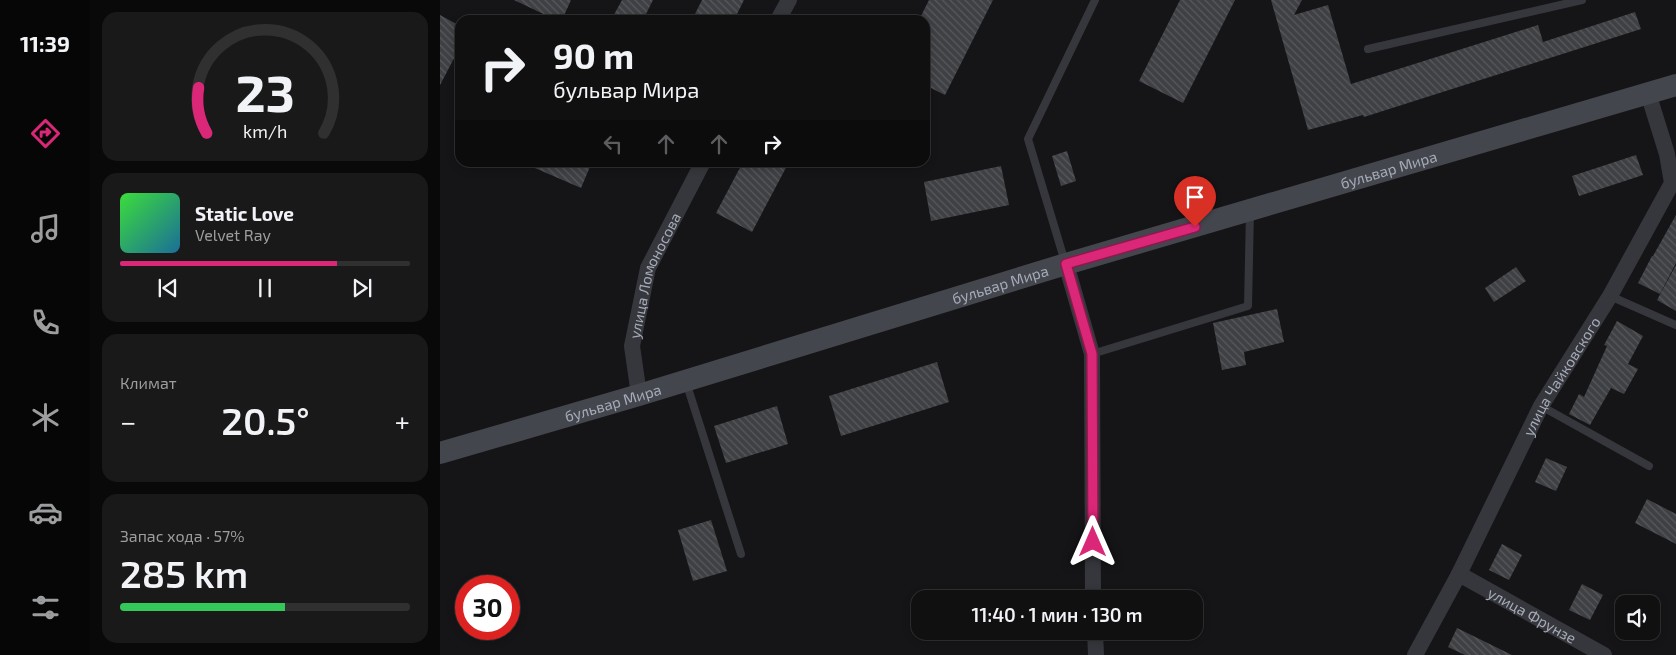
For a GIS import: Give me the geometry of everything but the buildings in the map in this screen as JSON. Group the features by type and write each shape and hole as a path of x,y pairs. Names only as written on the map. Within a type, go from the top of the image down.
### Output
{"main road":[{"name":"бульвар Мира","path":"440,453 686,381 1066,264 1648,94 1676,84"}],"street":[{"path":"781,15 789,0"},
{"name":"улица Чайковского","path":"1415,655 1459,574 1541,406 1610,296 1672,182 1667,154 1648,94"},
{"name":"улица Ломоносова","path":"639,395 632,346 648,268 700,167"},
{"path":"1066,264 1092,354 1093,590"},
{"name":"улица Фрунзе","path":"1459,574 1604,655"},
{"path":"1095,640 1096,655"}],"lane":[{"path":"1066,264 1028,139 1095,0"},
{"path":"1368,49 1582,0"},
{"path":"1092,354 1248,306 1250,211"},
{"path":"1610,296 1676,325"},
{"path":"686,381 741,554"},
{"path":"1541,406 1649,466"}],"route":[{"path":"1093,542 1092,354 1066,264 1195,227"}]}
